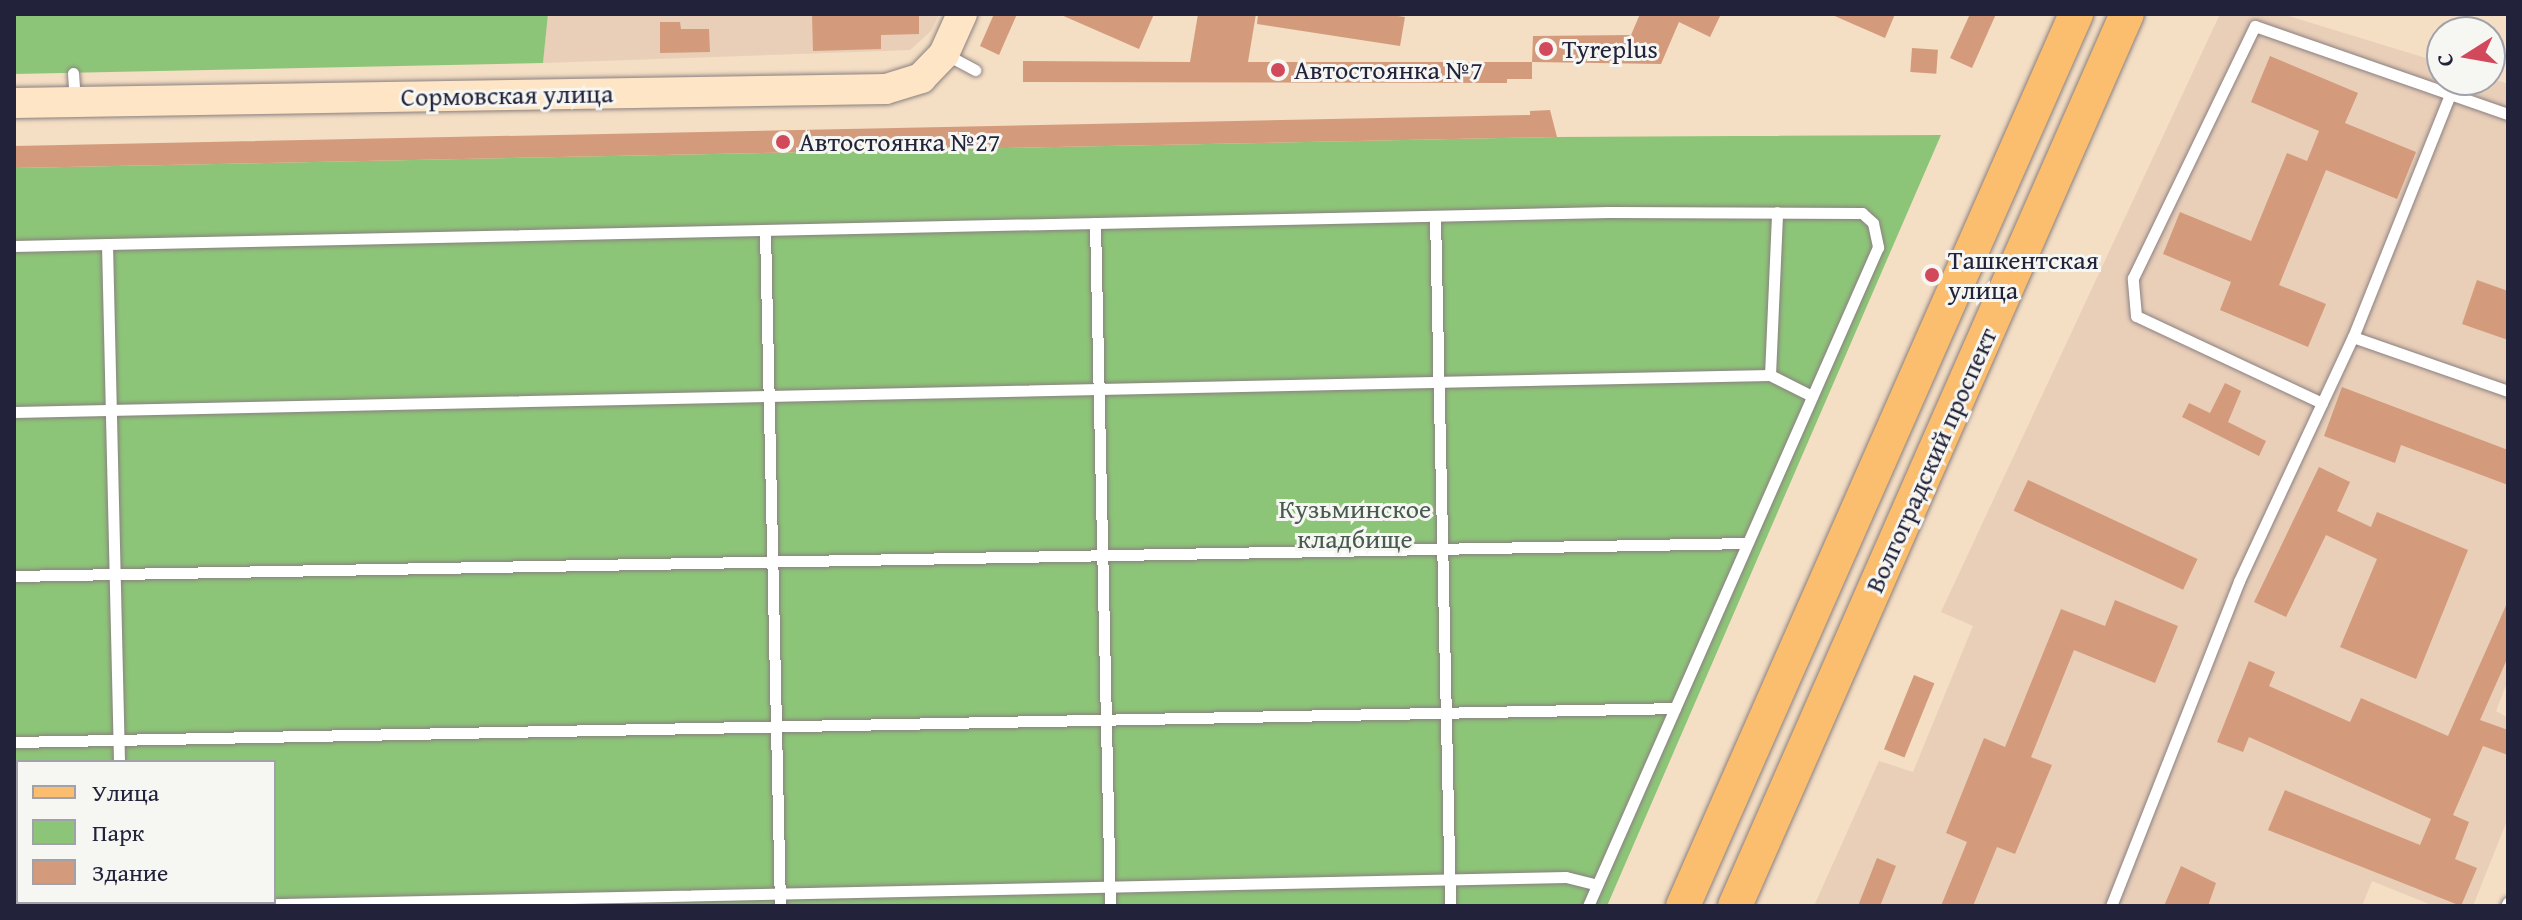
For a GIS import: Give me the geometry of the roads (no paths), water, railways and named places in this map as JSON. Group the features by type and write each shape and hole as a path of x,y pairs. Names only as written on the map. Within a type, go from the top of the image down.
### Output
{"main road":[{"name":"Волгоградский проспект","path":"1683,906 2076,14"},
{"name":"Волгоградский проспект","path":"1735,906 2127,14"}],"street":[{"name":"Сормовская улица","path":"14,103 74,88 886,89 921,78 944,54 962,14"}],"lane":[{"path":"2322,403 2136,316 2133,278 2255,26 2426,84"},
{"path":"944,54 975,70"},
{"path":"2111,906 2239,581 2353,337 2449,96"},
{"path":"2461,96 2508,114"},
{"path":"1770,375 1777,212"},
{"path":"14,246 1435,216 1862,213 1873,223 1878,247 1588,906"},
{"path":"1435,216 1450,906"},
{"path":"1095,223 1110,906"},
{"path":"765,230 780,900"},
{"path":"107,244 119,760"},
{"path":"2353,337 2508,391"},
{"path":"14,412 1770,375 1812,396"},
{"path":"14,576 1442,546 1747,543"},
{"path":"14,742 1675,708"},
{"path":"186,906 780,900 1109,886 1566,877 1597,885"}],"place":[{"name":"Tyreplus","path":"1546,49"},
{"name":"Автостоянка №7","path":"1278,70"},
{"name":"Автостоянка №27","path":"783,142"},
{"name":"Ташкентская улица","path":"1932,275"}],"park label":[{"name":"Кузьминское кладбище","path":"1355,524"}]}
